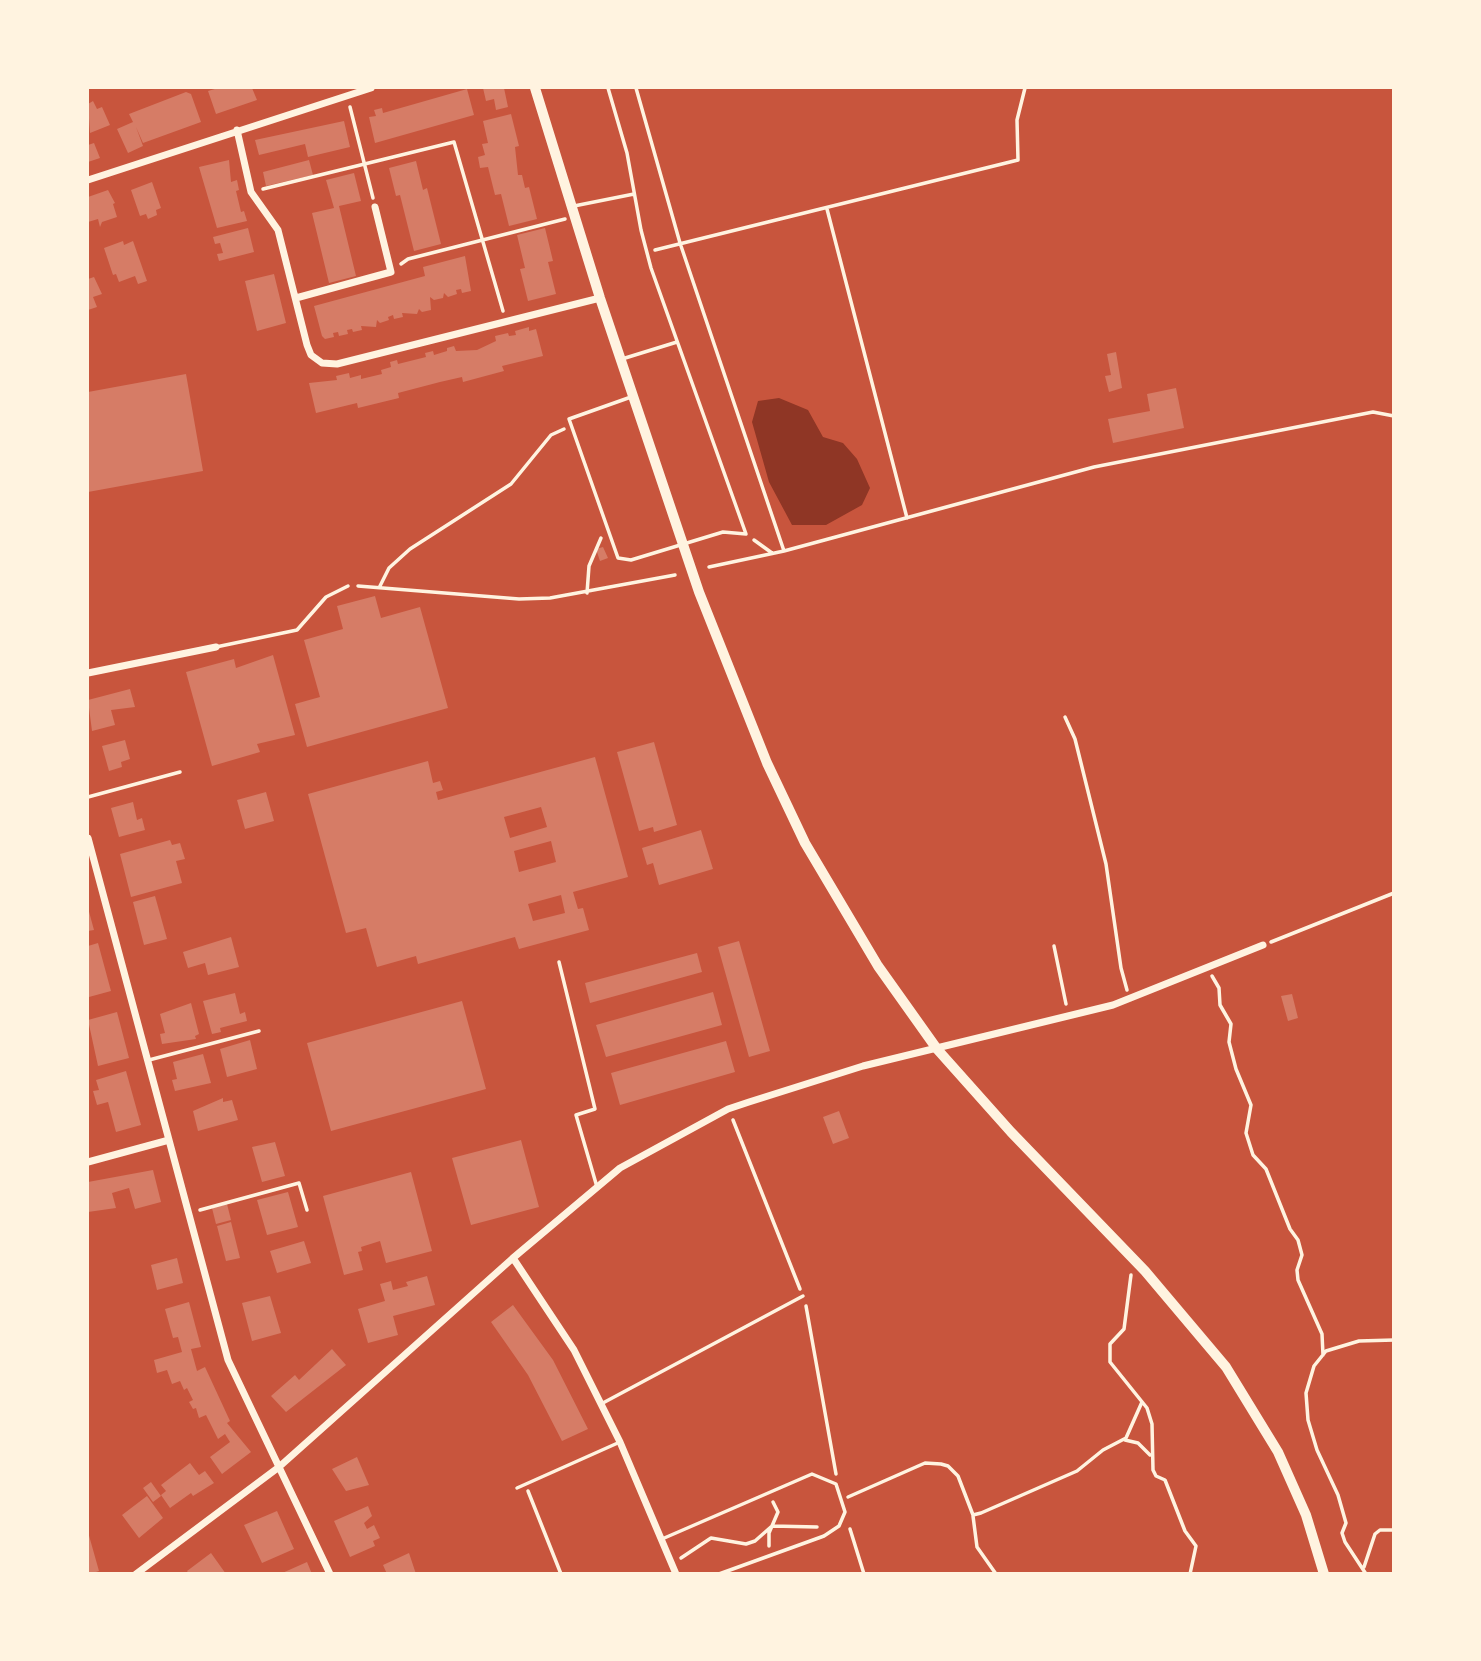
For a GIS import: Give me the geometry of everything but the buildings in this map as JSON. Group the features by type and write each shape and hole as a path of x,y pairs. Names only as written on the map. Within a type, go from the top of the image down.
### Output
{"street":[{"path":"88,180 349,90 371,88"},
{"path":"535,88 600,298 682,544 735,685 782,797 842,908 878,966 937,1049 1011,1132 1145,1271 1227,1367 1278,1452 1307,1515 1324,1573"},
{"path":"237,130 251,192 278,230 311,355 329,365 600,298"},
{"path":"296,298 391,272 375,207"},
{"path":"88,673 216,647"},
{"path":"88,838 228,1360 330,1573"},
{"path":"135,1573 279,1467 513,1258 620,1168 728,1109 863,1066 1068,1017 1129,999 1263,945"},
{"path":"88,1162 169,1140"},
{"path":"513,1258 574,1350 620,1442 675,1570"}],"lane":[{"path":"608,88 628,153 646,252 746,534 723,532 623,560 614,552 569,419 632,397"},
{"path":"573,212 634,194"},
{"path":"620,360 677,342"},
{"path":"216,647 298,630 326,597 348,586"},
{"path":"559,962 595,1109 576,1115 597,1187"},
{"path":"148,1060 259,1031"},
{"path":"601,1404 803,1296"},
{"path":"517,1488 620,1442"},
{"path":"662,1539 812,1474 836,1484 845,1512 839,1526 824,1536 719,1573"}],"path":[{"path":"636,88 680,243 784,551"},
{"path":"646,252 1018,160 1017,120 1026,88"},
{"path":"349,90 375,207"},
{"path":"251,192 454,142 505,320"},
{"path":"827,209 906,518"},
{"path":"391,272 408,259 483,240 573,212"},
{"path":"709,567 784,551 1094,467 1373,412 1394,415"},
{"path":"380,586 389,568 410,549 511,484 551,435 572,426"},
{"path":"587,593 592,555 596,543 608,530"},
{"path":"746,534 772,553"},
{"path":"348,586 380,586 519,599 587,593 675,575"},
{"path":"1065,717 1078,749 1106,864 1121,968 1129,999"},
{"path":"88,797 180,772"},
{"path":"1263,945 1394,894"},
{"path":"1054,946 1068,1017"},
{"path":"1208,968 1219,988 1220,1005 1231,1024 1231,1054 1251,1105 1246,1133 1254,1155 1266,1169 1290,1229 1298,1240 1302,1255 1297,1270 1298,1280 1322,1334 1323,1355"},
{"path":"728,1109 803,1296 832,1456 864,1573"},
{"path":"189,1212 299,1183 307,1210"},
{"path":"1131,1275 1124,1329 1110,1345 1110,1362 1142,1402 1152,1424 1153,1470 1156,1476 1165,1480 1185,1531 1196,1546 1190,1573"},
{"path":"1366,1573 1342,1533 1346,1523 1308,1420 1306,1393 1314,1366 1323,1355 1340,1345 1394,1340"},
{"path":"973,1515 1077,1471 1103,1450 1123,1440 1130,1432 1142,1402"},
{"path":"1123,1440 1138,1443 1151,1457"},
{"path":"843,1499 925,1464 948,1466 958,1476 973,1515 977,1547 996,1573"},
{"path":"525,1485 561,1573"},
{"path":"767,1494 778,1511 768,1545 775,1553"},
{"path":"675,1570 692,1548 711,1538 751,1543 772,1526 823,1525"},
{"path":"1364,1568 1375,1534 1394,1530"}],"shaded area":[{"path":"779,398 808,410 823,437 843,443 857,459 870,488 862,505 826,525 792,525 769,482 752,422 758,401"}]}
